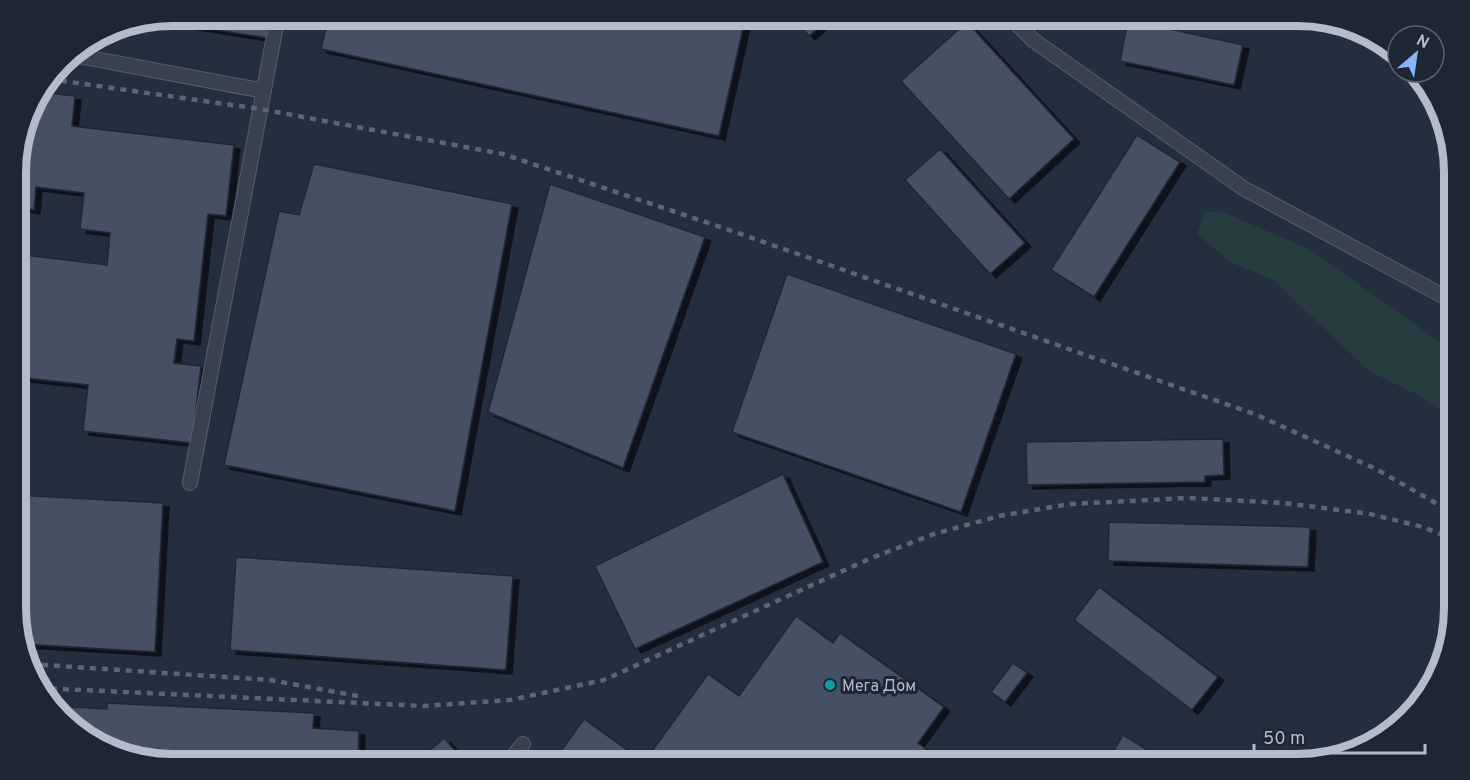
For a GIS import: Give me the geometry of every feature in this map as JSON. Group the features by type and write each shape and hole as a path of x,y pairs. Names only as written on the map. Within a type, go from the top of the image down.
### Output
{"lane":[{"path":"190,483 276,26"},
{"path":"1019,26 1033,40 1243,188 1444,297"},
{"path":"82,57 264,91"},
{"path":"515,754 523,744"}],"green space":[{"path":"1220,211 1309,249 1441,343 1444,347 1444,411 1422,397 1369,371 1272,279 1232,263 1197,234 1205,212"}],"building":[{"path":"192,26 269,26 267,38"},
{"path":"326,26 744,26 719,136 321,49"},
{"path":"800,26 820,26 809,36"},
{"path":"963,26 971,26 1074,139 1009,199 901,81"},
{"path":"1127,26 1156,26 1243,45 1234,85 1120,61"},
{"path":"48,93 75,96 72,126 234,145 226,216 208,214 194,341 177,339 174,363 201,366 192,443 83,431 88,385 26,378 26,255 107,265 110,233 80,229 84,193 36,187 34,210 26,209 27,152 30,134"},
{"path":"1137,135 1180,162 1094,297 1051,270"},
{"path":"940,149 1025,243 990,274 905,180"},
{"path":"314,164 512,204 455,511 224,465 279,211 299,215"},
{"path":"550,184 705,237 623,468 488,412"},
{"path":"787,274 1016,354 961,512 732,432"},
{"path":"1223,439 1224,475 1205,476 1205,482 1027,485 1026,442"},
{"path":"783,474 823,562 635,649 595,566"},
{"path":"26,496 163,503 155,652 30,644 26,609"},
{"path":"1109,522 1310,527 1308,567 1108,561"},
{"path":"236,557 513,576 506,670 230,650"},
{"path":"1099,587 1218,677 1192,710 1074,620"},
{"name":"Мега Дом","path":"796,616 833,643 840,633 944,707 918,743 933,754 650,754 708,674 739,696"},
{"path":"1013,663 1027,673 1005,702 991,692"},
{"path":"107,703 314,713 313,728 359,731 358,754 162,754 143,752 124,747 90,730 64,707 107,709"},
{"name":"Мега Дом","path":"584,719 633,754 559,754"},
{"path":"1123,735 1146,749 1143,754 1112,754"},
{"path":"444,738 458,754 426,754"}],"railway":[{"path":"58,80 260,109 503,154 741,234 1257,415 1376,469 1444,508"},
{"path":"49,688 424,706 510,700 604,680 869,559 934,534 999,516 1070,504 1189,498 1283,503 1370,514 1423,527 1444,536"},
{"path":"37,664 270,680 358,696"}],"place":[{"name":"Мега Дом","path":"830,685"}]}
